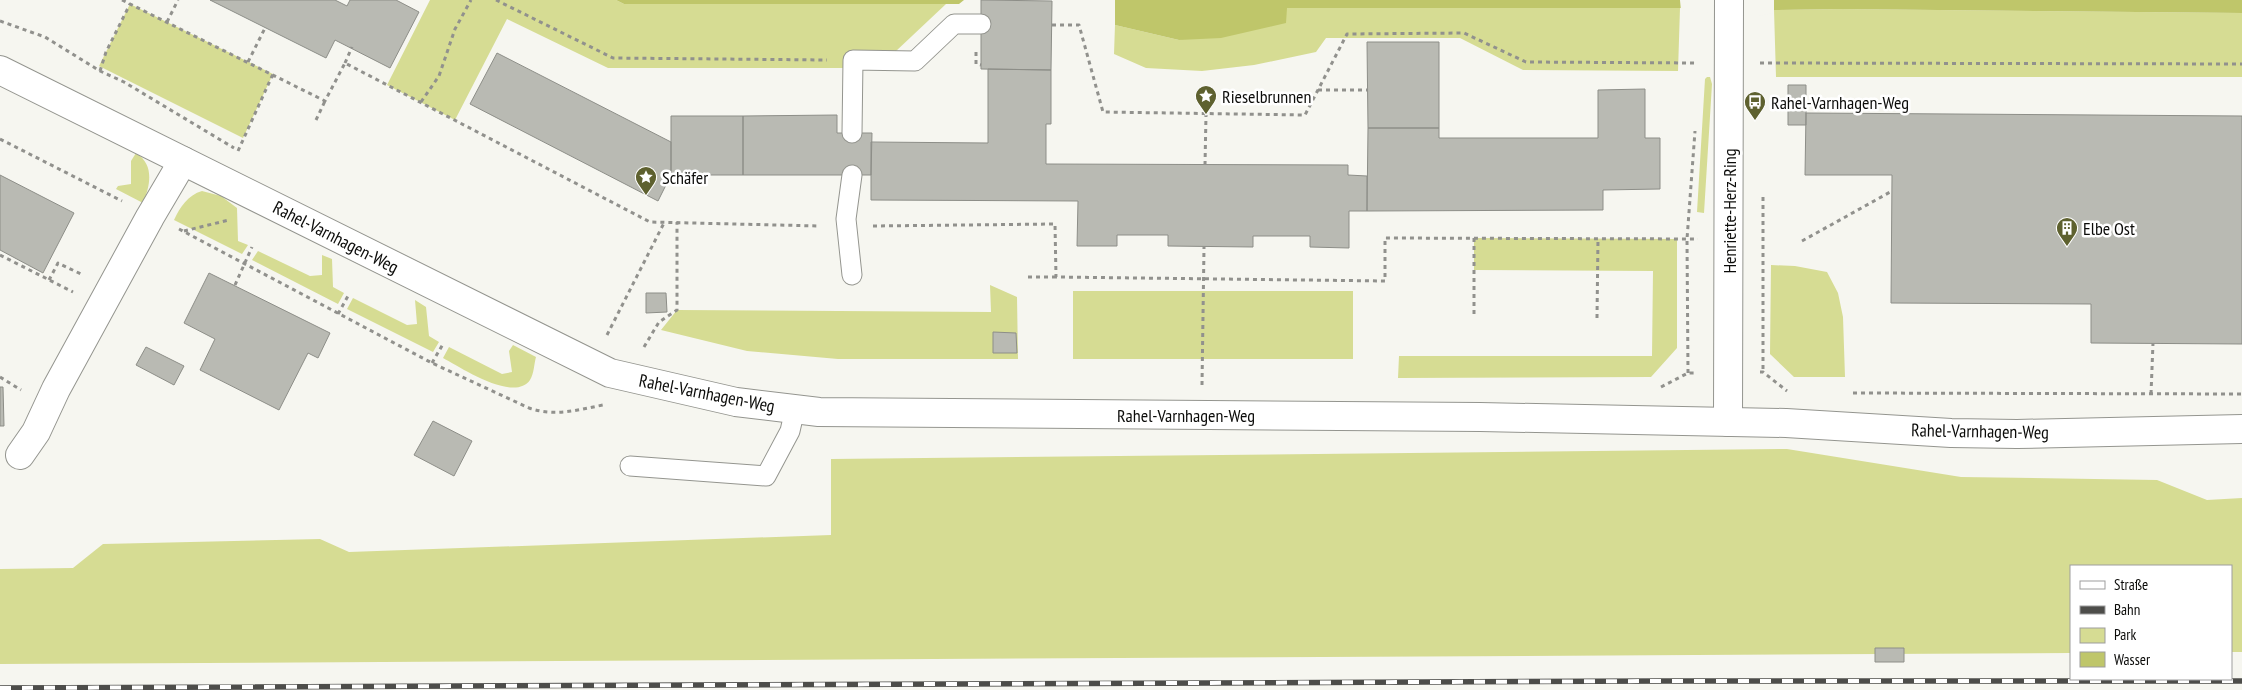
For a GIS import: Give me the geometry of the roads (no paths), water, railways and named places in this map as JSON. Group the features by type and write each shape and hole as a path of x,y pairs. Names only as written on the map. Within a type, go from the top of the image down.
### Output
{"street":[{"name":"Henriette-Herz-Ring","path":"1728,0 1728,422"},
{"name":"Rahel-Varnhagen-Weg","path":"0,70 610,373 736,402 819,412 1480,417 1728,422 2017,434 2242,429"},
{"path":"20,455 36,432 56,389 150,217 183,161"}],"lane":[{"path":"852,133 853,60 915,61 954,24 981,24"},
{"path":"852,175 846,227 852,275"},
{"path":"630,466 766,476 790,431 795,409"}],"water":[{"path":"616,0 964,0 959,4 624,4"},
{"path":"1115,0 2242,0 2242,13 1841,9 1774,10 1759,14 1680,8 1287,8 1286,23 1221,38 1179,40 1115,25"}],"railway":[{"path":"0,688 1663,681 2242,681"}],"place":[{"name":"Rieselbrunnen","path":"1206,115"},
{"name":"Rahel-Varnhagen-Weg","path":"1755,121"},
{"name":"Schäfer","path":"646,196"},
{"name":"Elbe Ost","path":"2067,247"}]}
